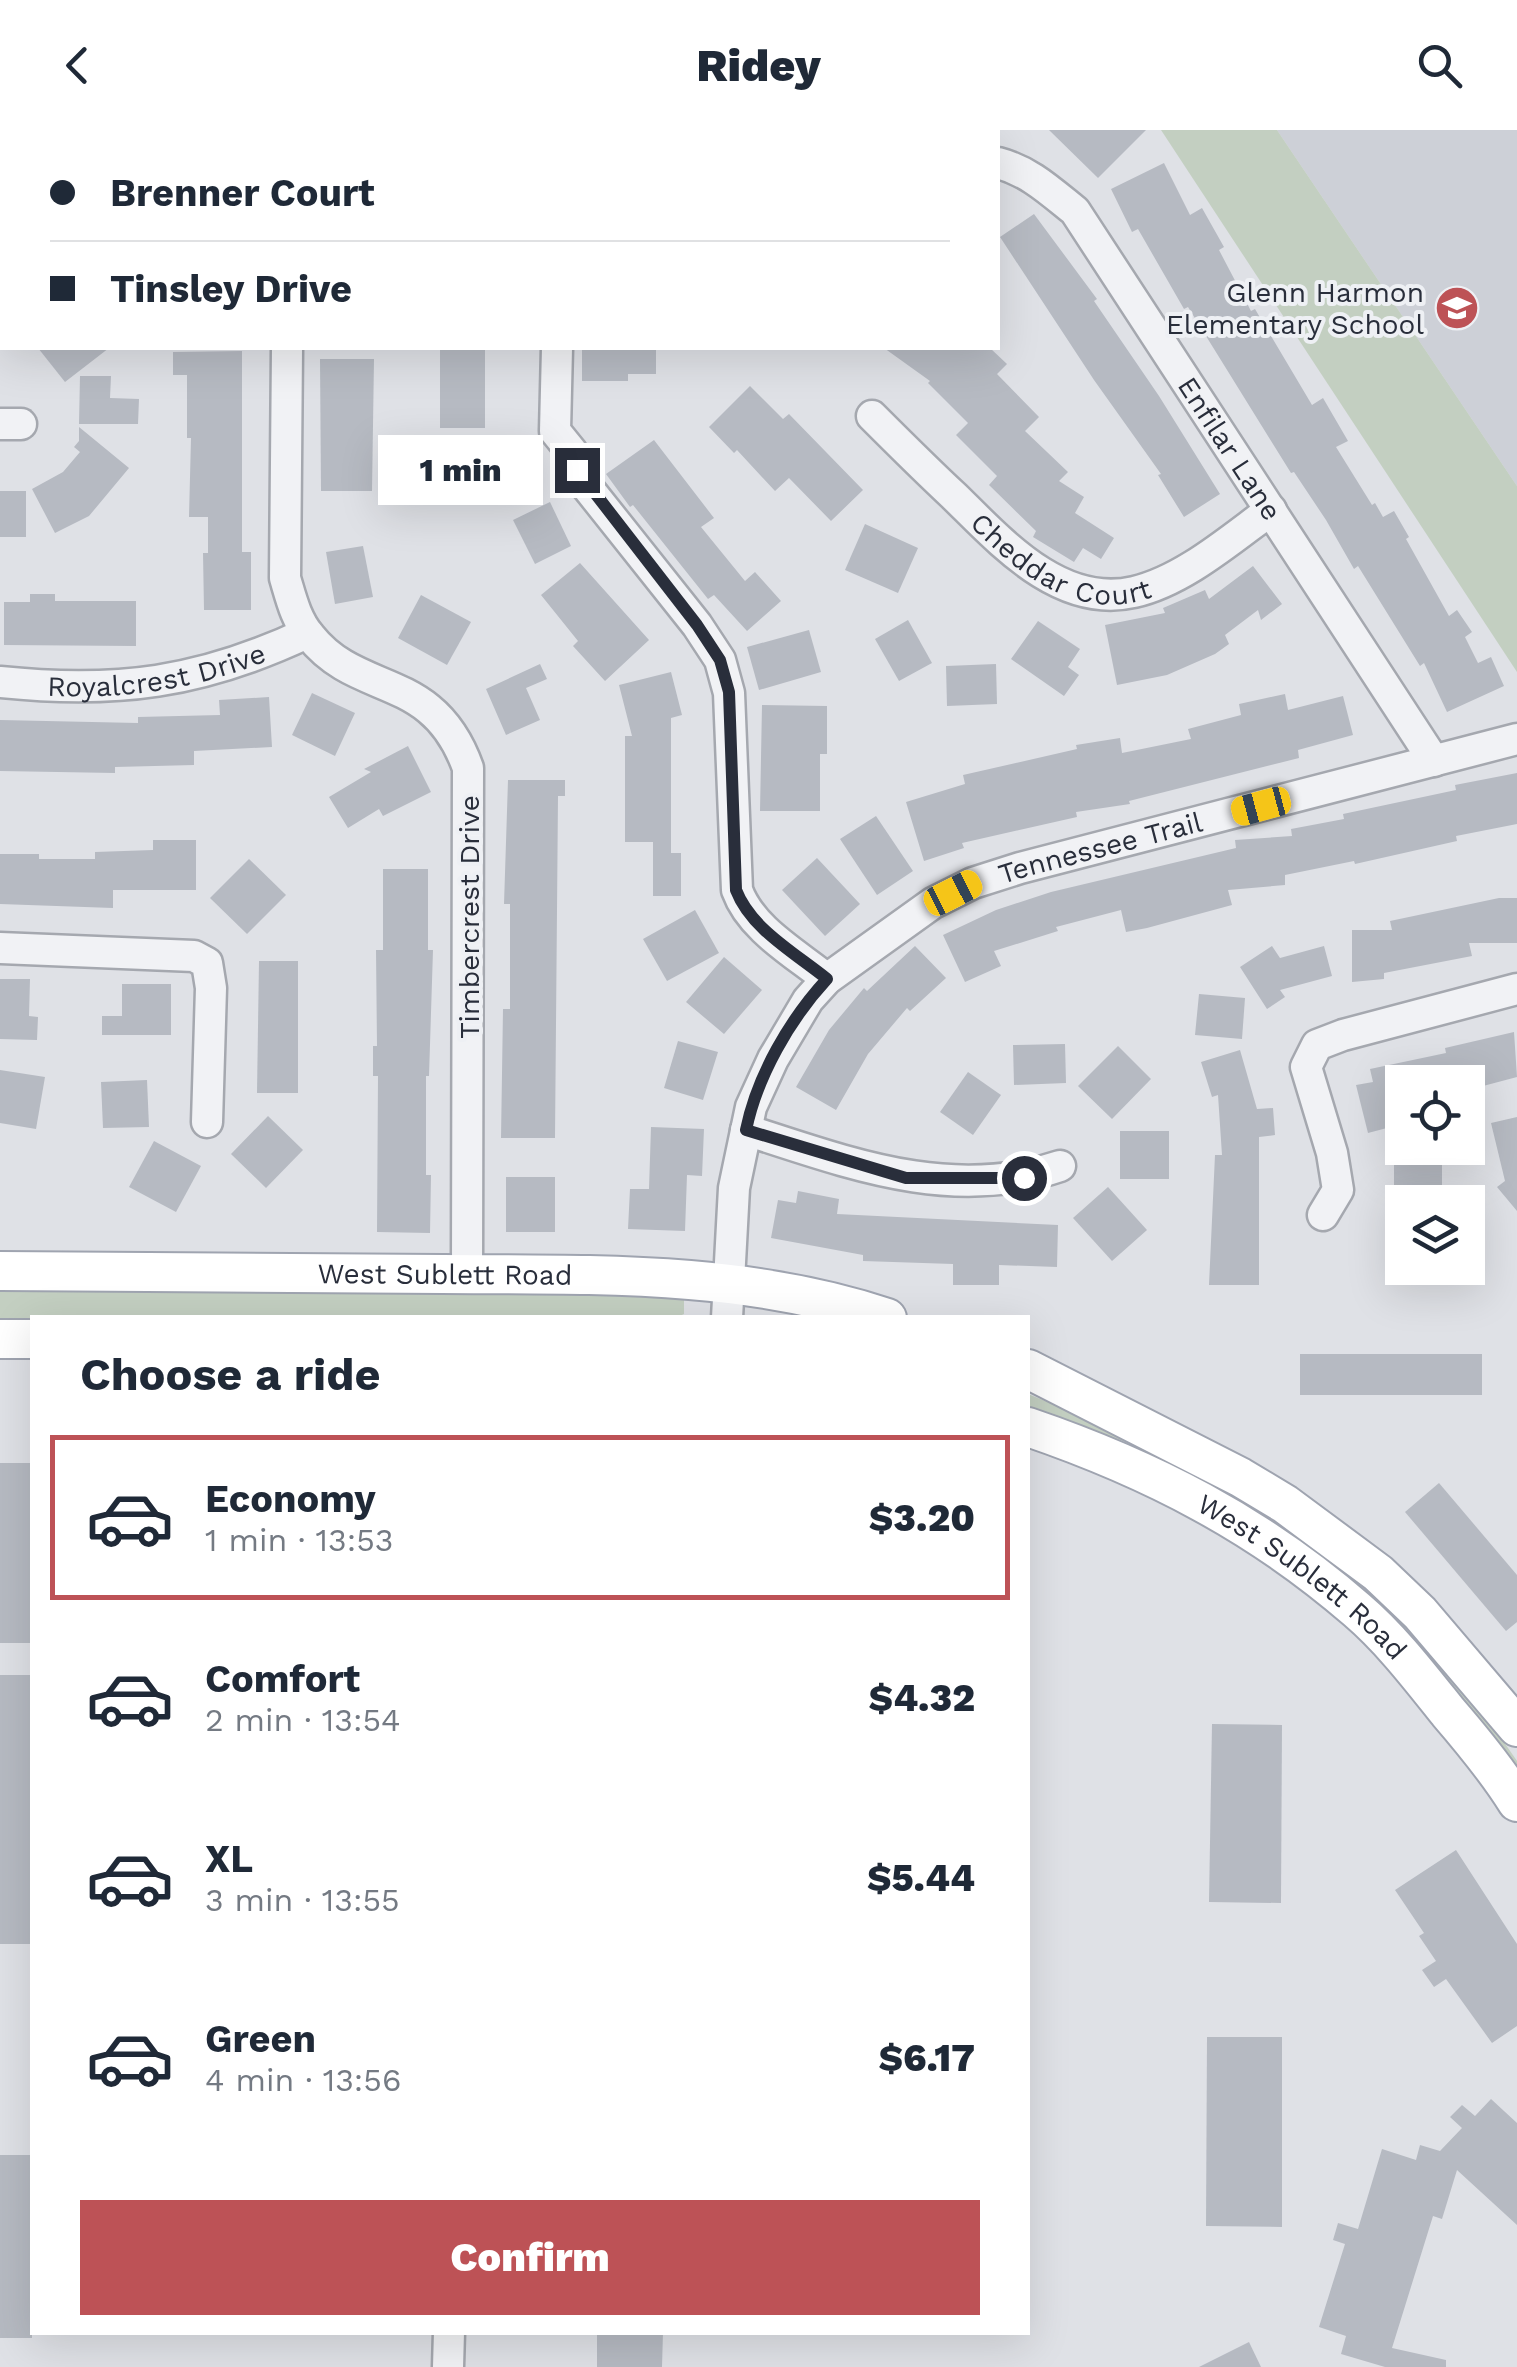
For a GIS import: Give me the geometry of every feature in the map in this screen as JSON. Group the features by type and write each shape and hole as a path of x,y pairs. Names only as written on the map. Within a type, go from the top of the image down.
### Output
{"main road":[{"name":"West Sublett Road","path":"0,1271 620,1275 728,1300 846,1304 878,1315"},
{"path":"0,1339 30,1340"},
{"name":"West Sublett Road","path":"1030,1371 1240,1477 1284,1504 1378,1573 1420,1613 1517,1727"},
{"name":"West Sublett Road","path":"1030,1428 1102,1453 1176,1486 1261,1536 1359,1612 1438,1699 1500,1774 1517,1802"},
{"path":"1261,1536 1284,1504"}],"street":[{"name":"Enfilar Lane","path":"1000,164 1037,180 1075,211 1434,761"},
{"name":"Timbercrest Drive","path":"287,350 285,578 294,610 322,650 345,666 398,688 428,707 458,742 468,768 467,1274"},
{"path":"557,350 556,432 572,452 588,488 697,625 720,660 729,692 736,890 743,907 754,921 827,979"},
{"name":"Cheddar Court","path":"872,416 1015,556 1079,590 1104,594 1135,592 1191,568 1271,510"},
{"name":"Royalcrest Drive","path":"0,682 98,689 159,683 258,656 307,633"},
{"name":"Tennessee Trail","path":"728,1300 734,1188 751,1108 773,1059 808,1000 827,979 933,903 973,883 1020,868 1517,738"},
{"path":"0,948 194,956 206,963 211,988 207,1122"},
{"path":"1323,1215 1338,1190 1332,1153 1306,1067 1317,1045 1517,989"},
{"path":"746,1130 906,1178 1024,1178 1060,1166"},
{"path":"448,2367 449,2335"}],"shaded area":[{"name":"Glenn Harmon Elementary School","path":"1277,130 1517,130 1517,486"}],"green space":[{"path":"1161,130 1277,130 1517,486 1517,672"},
{"path":"0,1285 593,1288 684,1298 682,1315 30,1315 30,1327 0,1327"},
{"path":"1030,1395 1156,1446 1245,1498 1241,1502 1123,1441 1030,1413"},
{"path":"1300,1539 1400,1621 1490,1722 1517,1761 1517,1793 1294,1540"}],"building":[{"path":"1049,130 1146,130 1098,178"},
{"path":"1164,163 1190,215 1202,208 1224,247 1219,250 1251,311 1255,309 1312,405 1323,398 1348,441 1336,447 1372,505 1375,503 1383,517 1394,511 1449,616 1457,610 1472,632 1465,637 1478,663 1491,657 1504,686 1447,712 1424,663 1420,666 1358,566 1354,569 1188,307 1184,309 1138,229 1132,232 1111,189"},
{"path":"1034,214 1097,299 1094,301 1220,494 1184,517 1158,475 1161,474 1000,237"},
{"path":"40,350 106,350 65,382"},
{"path":"440,350 485,350 485,428 440,428"},
{"path":"582,350 656,350 656,374 628,374 628,381 582,381"},
{"path":"887,350 992,350 1007,364 997,374 1039,417 1025,431 1068,472 1059,481 1084,497 1075,513 1114,538 1101,559 1083,548 1074,562 1033,537 1036,531 989,485 997,476 956,435 968,423 930,381"},
{"path":"242,351 242,552 251,552 251,610 204,610 203,553 208,553 208,517 189,517 191,438 187,438 187,375 173,375 173,352"},
{"path":"320,359 374,359 372,491 321,491"},
{"path":"80,376 111,376 110,398 139,399 138,424 79,424"},
{"path":"750,386 783,419 789,414 863,490 831,521 789,478 775,491 709,427"},
{"path":"79,427 129,468 89,516 55,533 32,489 63,472 80,452 74,447 79,441"},
{"path":"510,438 520,485 492,491 482,444"},
{"path":"654,440 714,518 701,527 745,581 755,572 781,601 747,631 714,595 708,599 606,474"},
{"path":"0,491 26,491 26,537 0,537"},
{"path":"550,502 571,546 535,564 513,520"},
{"path":"865,524 918,548 898,593 845,570"},
{"path":"363,546 373,597 335,604 326,552"},
{"path":"580,563 649,640 605,681 573,646 578,641 541,595"},
{"path":"1253,566 1282,604 1261,620 1258,610 1225,635 1229,644 1215,654 1167,675 1117,685 1105,625 1165,613 1163,608 1205,590 1209,599"},
{"path":"30,594 55,594 55,601 136,601 136,646 4,645 4,602 30,602"},
{"path":"421,595 471,622 447,665 398,638"},
{"path":"908,620 932,663 899,681 875,639"},
{"path":"1038,621 1080,649 1068,667 1079,675 1064,696 1011,659"},
{"path":"809,630 821,672 759,690 747,647"},
{"path":"540,664 547,679 526,688 540,720 506,735 486,689"},
{"path":"996,664 997,704 947,706 946,666"},
{"path":"671,672 682,715 671,718 671,853 681,853 681,896 653,896 653,842 625,842 625,736 632,736 619,685"},
{"path":"312,693 355,713 335,756 292,735"},
{"path":"1285,694 1288,710 1343,696 1353,735 1298,750 1299,758 1129,801 1130,804 1076,812 1077,817 962,843 964,848 924,861 906,802 965,784 963,775 1077,749 1076,745 1120,738 1122,753 1191,739 1188,729 1241,715 1239,704"},
{"path":"269,697 272,747 194,751 194,765 115,767 115,773 0,771 0,720 138,723 138,717 220,715 219,700"},
{"path":"762,705 827,706 827,754 820,754 820,811 760,811"},
{"path":"408,746 431,792 383,816 379,809 348,828 329,797 371,772 364,769"},
{"path":"1517,773 1517,824 1355,864 1354,861 1285,875 1285,885 1228,890 1232,905 1147,928 1126,932 1121,910 1056,927 1058,931 994,951 1001,966 965,982 943,935 996,910 1051,892 1236,848 1235,840 1292,836 1291,829 1344,819 1343,814"},
{"path":"508,780 565,780 565,796 558,796 555,1138 501,1138 503,1009 510,1009 510,904 504,904"},
{"path":"876,816 913,871 877,895 840,839"},
{"path":"153,840 196,840 196,890 113,890 113,908 0,904 0,854 95,859 95,852 153,850"},
{"path":"817,858 860,904 825,936 782,890"},
{"path":"249,859 286,895 247,934 210,898"},
{"path":"383,869 428,869 428,950 433,950 426,1076 430,1233 377,1232 378,1076 373,1076 373,1046 377,1046 376,950 383,950"},
{"path":"1499,898 1517,898 1517,943 1469,943 1472,956 1384,973 1384,979 1352,982 1352,930 1392,930 1390,921"},
{"path":"695,910 719,953 667,981 643,939"},
{"path":"915,946 946,978 910,1011 907,1008 868,1054 836,1110 796,1087 829,1030 864,988 867,991"},
{"path":"1272,946 1280,958 1324,946 1332,976 1280,990 1285,997 1267,1009 1240,967"},
{"path":"724,957 762,990 724,1034 686,1002"},
{"path":"259,961 298,961 298,1093 257,1093"},
{"path":"0,979 30,979 29,1016 38,1017 37,1040 0,1039"},
{"path":"122,984 171,984 171,1035 102,1035 102,1016 122,1016"},
{"path":"1199,994 1245,998 1242,1039 1195,1035"},
{"path":"1514,1032 1517,1077 1485,1085 1485,1065 1389,1065 1446,1053 1445,1048"},
{"path":"678,1041 718,1052 703,1100 664,1088"},
{"path":"1065,1044 1066,1083 1014,1085 1013,1045"},
{"path":"1118,1046 1151,1079 1112,1119 1078,1086"},
{"path":"1240,1050 1257,1109 1273,1108 1275,1135 1259,1137 1259,1285 1209,1285 1215,1155 1222,1155 1218,1095 1212,1097 1201,1062"},
{"path":"1385,1066 1385,1128 1368,1133 1356,1085 1373,1082 1370,1069"},
{"path":"0,1070 45,1077 36,1129 0,1123"},
{"path":"968,1072 1001,1095 973,1135 940,1112"},
{"path":"147,1080 149,1127 103,1128 101,1082"},
{"path":"268,1116 303,1150 266,1188 231,1154"},
{"path":"1517,1117 1517,1211 1497,1187 1505,1181 1491,1123"},
{"path":"651,1127 704,1129 702,1176 687,1175 685,1231 628,1229 630,1189 649,1189"},
{"path":"1120,1131 1169,1131 1169,1179 1120,1179"},
{"path":"154,1141 201,1166 176,1212 129,1187"},
{"path":"1394,1165 1442,1165 1442,1185 1394,1185"},
{"path":"506,1177 555,1177 555,1232 506,1232"},
{"path":"1108,1187 1147,1230 1112,1261 1073,1218"},
{"path":"798,1191 839,1199 837,1214 1058,1225 1057,1267 999,1265 999,1285 953,1285 953,1264 863,1261 863,1255 771,1238 778,1200 796,1203"},
{"path":"1300,1354 1482,1354 1482,1395 1300,1395"},
{"path":"0,1463 30,1463 30,1643 0,1643"},
{"path":"1439,1483 1517,1575 1517,1622 1506,1631 1405,1512"},
{"path":"0,1675 30,1675 30,1944 0,1944"},
{"path":"1212,1724 1282,1725 1281,1903 1209,1902"},
{"path":"1456,1850 1517,1944 1517,2026 1492,2043 1446,1979 1434,1987 1422,1970 1436,1961 1419,1936 1424,1933 1395,1890"},
{"path":"1207,2037 1282,2037 1282,2227 1206,2226"},
{"path":"1491,2099 1517,2123 1517,2225 1457,2170 1442,2219 1433,2216 1392,2348 1446,2360 1446,2367 1385,2367 1341,2354 1346,2336 1319,2327 1345,2244 1333,2240 1338,2223 1358,2229 1382,2149 1416,2160 1420,2145 1440,2151 1462,2128 1450,2117 1462,2105 1475,2116"},
{"path":"0,2155 30,2155 32,2338 0,2338"},
{"path":"597,2335 663,2335 662,2367 597,2367"},
{"path":"1249,2342 1261,2367 1199,2367"}],"place":[{"name":"Glenn Harmon Elementary School","path":"1457,308"}],"route":[{"path":"577,470 720,660 729,692 736,890 754,921 827,979 808,1000 773,1059 751,1108 746,1130 906,1178 1024,1178"}]}
